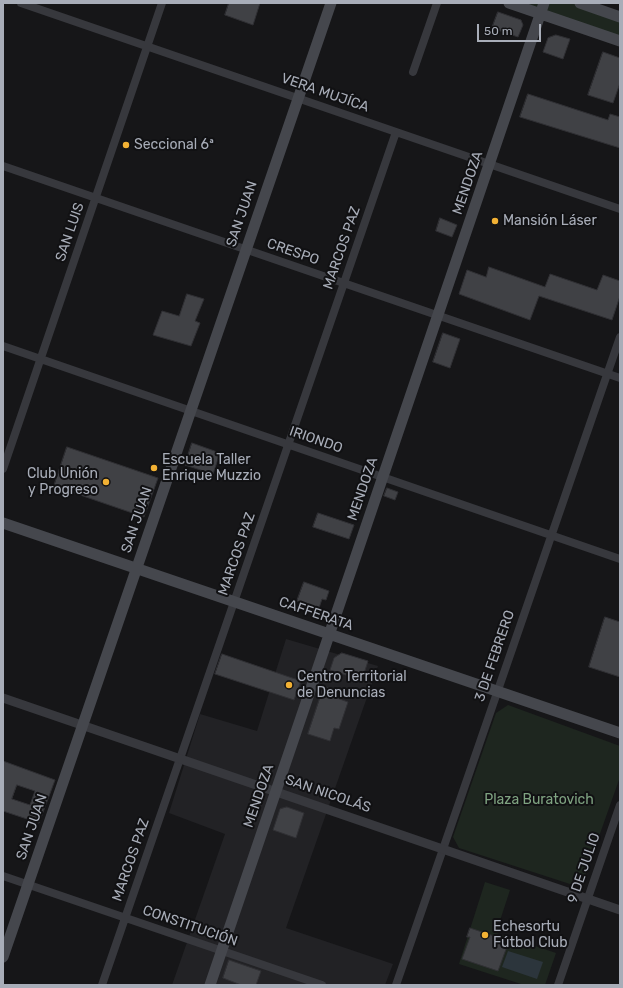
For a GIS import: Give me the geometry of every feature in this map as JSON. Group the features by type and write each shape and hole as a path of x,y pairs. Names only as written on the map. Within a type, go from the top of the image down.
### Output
{"main road":[{"name":"SAN JUAN","path":"3,957 245,249 331,3"},
{"path":"509,3 620,41"},
{"name":"MENDOZA","path":"210,985 544,3"},
{"path":"580,3 620,17"},
{"name":"CAFFERATA","path":"3,523 620,733"}],"street":[{"name":"VERA MUJÍCA","path":"21,3 620,209"},
{"name":"SAN LUIS","path":"3,469 162,3"},
{"path":"413,72 437,3"},
{"name":"MARCOS PAZ","path":"102,985 396,132"},
{"name":"CRESPO","path":"3,166 620,378"},
{"name":"3 DE FEBRERO","path":"396,985 620,337"},
{"name":"IRIONDO","path":"3,346 620,559"},
{"name":"SAN NICOLÁS","path":"3,698 620,910"},
{"name":"9 DE JULIO","path":"558,985 620,805"},
{"name":"CONSTITUCIÓN","path":"3,876 322,985"}],"shaded area":[{"path":"286,639 378,666 286,928 393,964 385,985 172,985 225,834 169,813 200,714 257,731"},
{"path":"508,951 543,962 537,979 502,967"}],"green space":[{"path":"509,3 580,3 620,17 620,41"},
{"name":"Plaza Buratovich","path":"508,705 620,746 620,777 584,879 573,885 459,848 453,837 496,713"},
{"name":"Echesortu Fútbol Club","path":"485,882 510,890 496,933 556,953 545,985 524,985 459,964"}],"building":[{"path":"229,3 260,3 253,25 225,15"},
{"path":"498,12 521,20 523,25 518,37 492,28"},
{"path":"556,35 570,39 563,59 543,52 548,38"},
{"path":"603,52 620,58 620,83 613,103 588,95"},
{"path":"528,94 608,120 610,114 620,117 620,148 520,117"},
{"path":"440,218 457,225 452,237 436,231"},
{"path":"489,267 545,287 550,274 597,290 603,275 620,281 620,296 612,320 539,296 530,320 459,294 467,270 486,277"},
{"path":"187,294 204,299 195,321 200,323 191,346 153,335 162,311 179,316"},
{"path":"443,333 460,339 450,368 433,362"},
{"path":"192,443 220,453 213,474 185,465"},
{"name":"Club Unión y Progreso","path":"67,447 158,478 144,517 54,486"},
{"path":"387,488 398,492 395,500 384,496"},
{"path":"318,513 354,525 349,539 313,527"},
{"path":"304,582 329,591 326,600 322,599 317,614 307,611 309,605 297,601"},
{"path":"605,617 620,622 620,677 589,667"},
{"path":"342,653 368,661 362,680 330,670 334,658"},
{"path":"222,654 301,681 294,700 215,674"},
{"path":"324,686 336,691 334,697 348,702 339,729 334,728 330,741 308,734"},
{"path":"3,761 55,780 39,823 3,811","holes":["17,785 35,791 30,805 12,799"]},
{"path":"287,807 304,813 296,838 273,830 280,809"},
{"path":"470,928 509,941 498,971 462,959 470,937 467,937"},
{"path":"229,960 261,971 256,985 241,985 223,978"}],"place":[{"name":"Seccional 6ª","path":"126,145"},
{"name":"Mansión Láser","path":"495,221"},
{"name":"Escuela Taller Enrique Muzzio","path":"154,468"},
{"name":"Club Unión y Progreso","path":"106,482"},
{"name":"Centro Territorial de Denuncias","path":"289,685"},
{"name":"Echesortu Fútbol Club","path":"485,935"}]}
